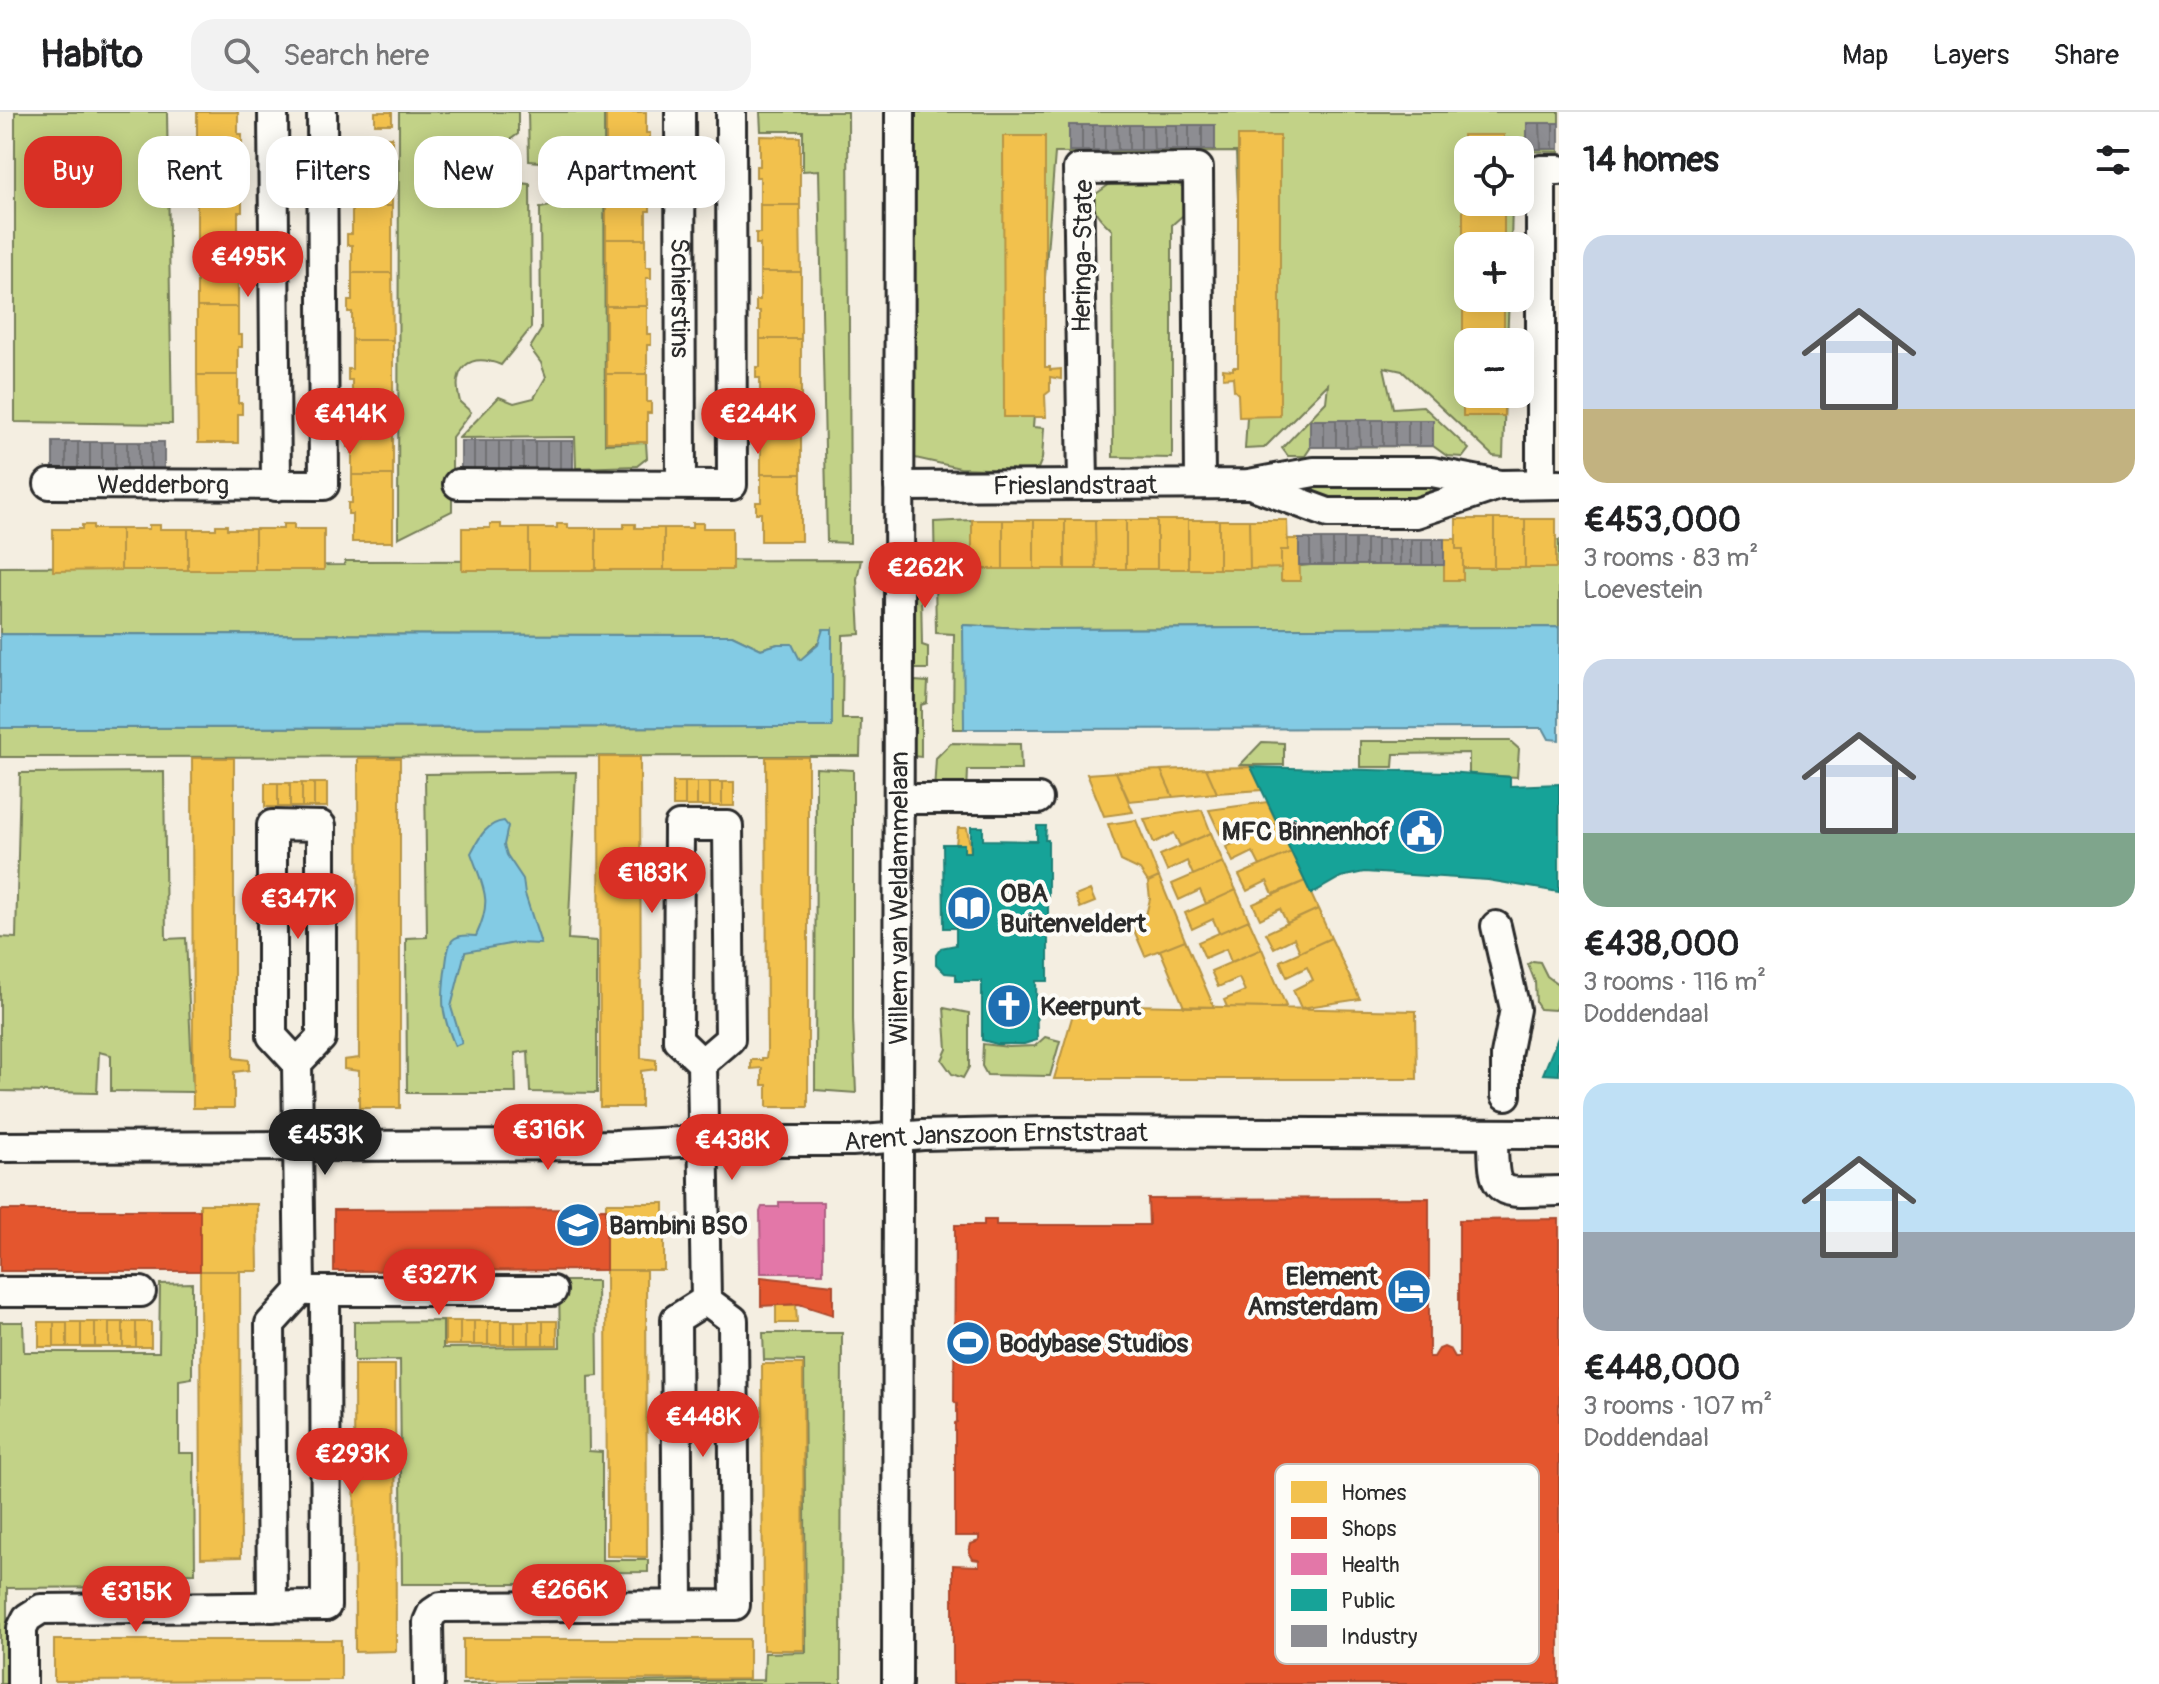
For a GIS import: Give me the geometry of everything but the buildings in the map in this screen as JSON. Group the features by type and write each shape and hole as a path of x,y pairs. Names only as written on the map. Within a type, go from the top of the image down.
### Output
{"street":[{"path":"273,112 276,486"},
{"name":"Wedderborg","path":"49,484 324,485 322,112"},
{"name":"Schierstins","path":"680,112 681,484"},
{"name":"Schierstins","path":"458,484 732,485 731,112"},
{"name":"Willem van Weldammelaan","path":"897,1684 900,112"},
{"name":"Heringa-State","path":"1083,485 1078,169 1198,168 1200,484"},
{"path":"1550,484 1541,170 1559,170"},
{"name":"Frieslandstraat","path":"899,486 1249,484 1314,472 1432,472 1500,485 1550,484"},
{"name":"Frieslandstraat","path":"1249,484 1328,513 1416,513 1500,485"},
{"path":"899,799 1038,799"},
{"path":"22,1684 22,1628 27,1618 41,1609 326,1606 312,1291 298,1146 297,1063 272,1036 272,825 321,826 321,1038 297,1063"},
{"path":"702,1063 730,1039 728,826 679,826 678,1040 702,1063 706,1300"},
{"path":"1496,926 1515,1009 1506,1055 1506,1095"},
{"name":"Arent Janszoon Ernststraat","path":"0,1147 615,1145 702,1141 852,1141 1050,1132 1559,1134"},
{"path":"1493,1135 1493,1175 1506,1192 1559,1191"},
{"path":"272,1607 270,1324 312,1291 552,1291"},
{"path":"0,1292 141,1292"},
{"path":"429,1684 428,1622 432,1613 441,1607 735,1605 733,1320 706,1300"},
{"path":"678,1605 676,1319 706,1300"}],"green space":[{"path":"15,112 167,112 167,136 138,136 138,208 169,208 172,424 15,422"},
{"path":"399,112 518,112 518,134 515,136 414,136 414,208 522,208 522,183 530,184 531,328 501,365 490,361 472,362 461,372 458,380 460,402 471,412 452,437 452,511 398,538"},
{"path":"528,112 604,112 604,136 538,136 538,162 529,161"},
{"path":"760,112 848,112 850,543 827,542 819,170 803,171 803,131 761,131"},
{"path":"913,112 1559,112 1559,152 1534,151 1534,136 1454,136 1454,216 1512,216 1511,232 1454,232 1454,312 1508,312 1508,328 1454,328 1454,408 1505,408 1503,457 1493,456 1402,371 1384,367 1393,408 1423,406 1469,449 1463,457 1447,456 1433,446 1311,447 1305,456 1288,456 1282,448 1326,402 1328,384 1264,448 1245,449 1247,417 1236,152 1055,153 1033,427 1044,428 1042,459 1037,471 960,468 915,458"},
{"path":"1110,184 1177,184 1187,188 1191,208 1172,225 1172,458 1113,457 1112,230 1101,219 1093,202 1093,196"},
{"path":"540,208 604,208 605,444 646,442 647,458 637,466 576,468 575,437 459,438 499,397 514,403 534,398 546,377 530,348 541,330"},
{"path":"1424,480 1430,486 1429,499 1327,504 1314,496 1314,485"},
{"path":"972,520 1281,568 1559,540 1559,627 1041,629 964,625 964,729 953,729 954,634 936,633 934,522"},
{"path":"861,560 857,579 860,634 843,635 842,719 861,719 860,756 0,757 0,728 831,727 832,629 800,661 777,644 761,649 732,635 0,634 0,567 344,565 345,561"},
{"path":"913,585 921,590 922,645 928,647 928,669 915,669"},
{"path":"914,681 928,682 927,703 921,705 921,757 912,756"},
{"path":"1360,741 1510,741 1519,749 1517,777 1469,774 1469,753 1394,754 1393,767 1360,767"},
{"path":"1262,742 1284,743 1284,765 1240,765"},
{"path":"951,743 1020,744 1021,770 968,770 967,793 934,792 936,758"},
{"path":"816,768 853,770 856,1093 815,1090"},
{"path":"164,772 166,939 186,938 193,1092 111,1091 111,1055 99,1052 97,1093 0,1091 0,937 16,938 20,773"},
{"path":"576,772 568,939 597,941 597,1093 530,1092 528,1051 515,1053 516,1093 407,1093 406,938 427,937 425,774"},
{"path":"1540,962 1547,976 1559,985 1559,1001 1555,1010 1540,1009 1536,1003 1535,982 1528,964"},
{"path":"944,1008 969,1013 969,1067 963,1078 952,1074 942,1060 947,1049"},
{"path":"1045,1037 1060,1041 1050,1076 987,1075 982,1066 983,1044 1035,1046"},
{"path":"559,1281 597,1281 598,1376 588,1377 589,1451 602,1452 602,1560 648,1560 648,1572 533,1573 533,1584 402,1584 400,1360 354,1361 354,1322 443,1321 443,1348 560,1347"},
{"path":"192,1283 192,1378 179,1380 179,1453 194,1453 195,1573 131,1574 130,1587 7,1588 7,1684 0,1684 0,1322 23,1322 24,1352 159,1352 160,1284"},
{"path":"763,1333 842,1333 841,1684 461,1684 764,1680 765,1653 806,1652 804,1361 764,1360"}],"water":[{"path":"963,625 1041,629 1559,627 1559,740 1549,739 1543,728 964,729"},
{"path":"823,629 832,629 832,727 0,728 0,634 732,635 761,649 792,644 800,660 818,645"},
{"path":"504,821 508,826 504,845 507,855 523,879 541,944 515,943 465,952 451,1007 462,1043 455,1046 443,1001 448,948 459,936 476,936 484,913 485,894 471,853 488,828"}],"place":[{"name":"MFC Binnenhof","path":"1421,831"},
{"name":"OBA Buitenveldert","path":"969,908"},
{"name":"Keerpunt","path":"1009,1006"},
{"name":"Bambini BSO","path":"578,1225"},
{"name":"Element Amsterdam","path":"1409,1291"},
{"name":"Bodybase Studios","path":"968,1343"}]}
